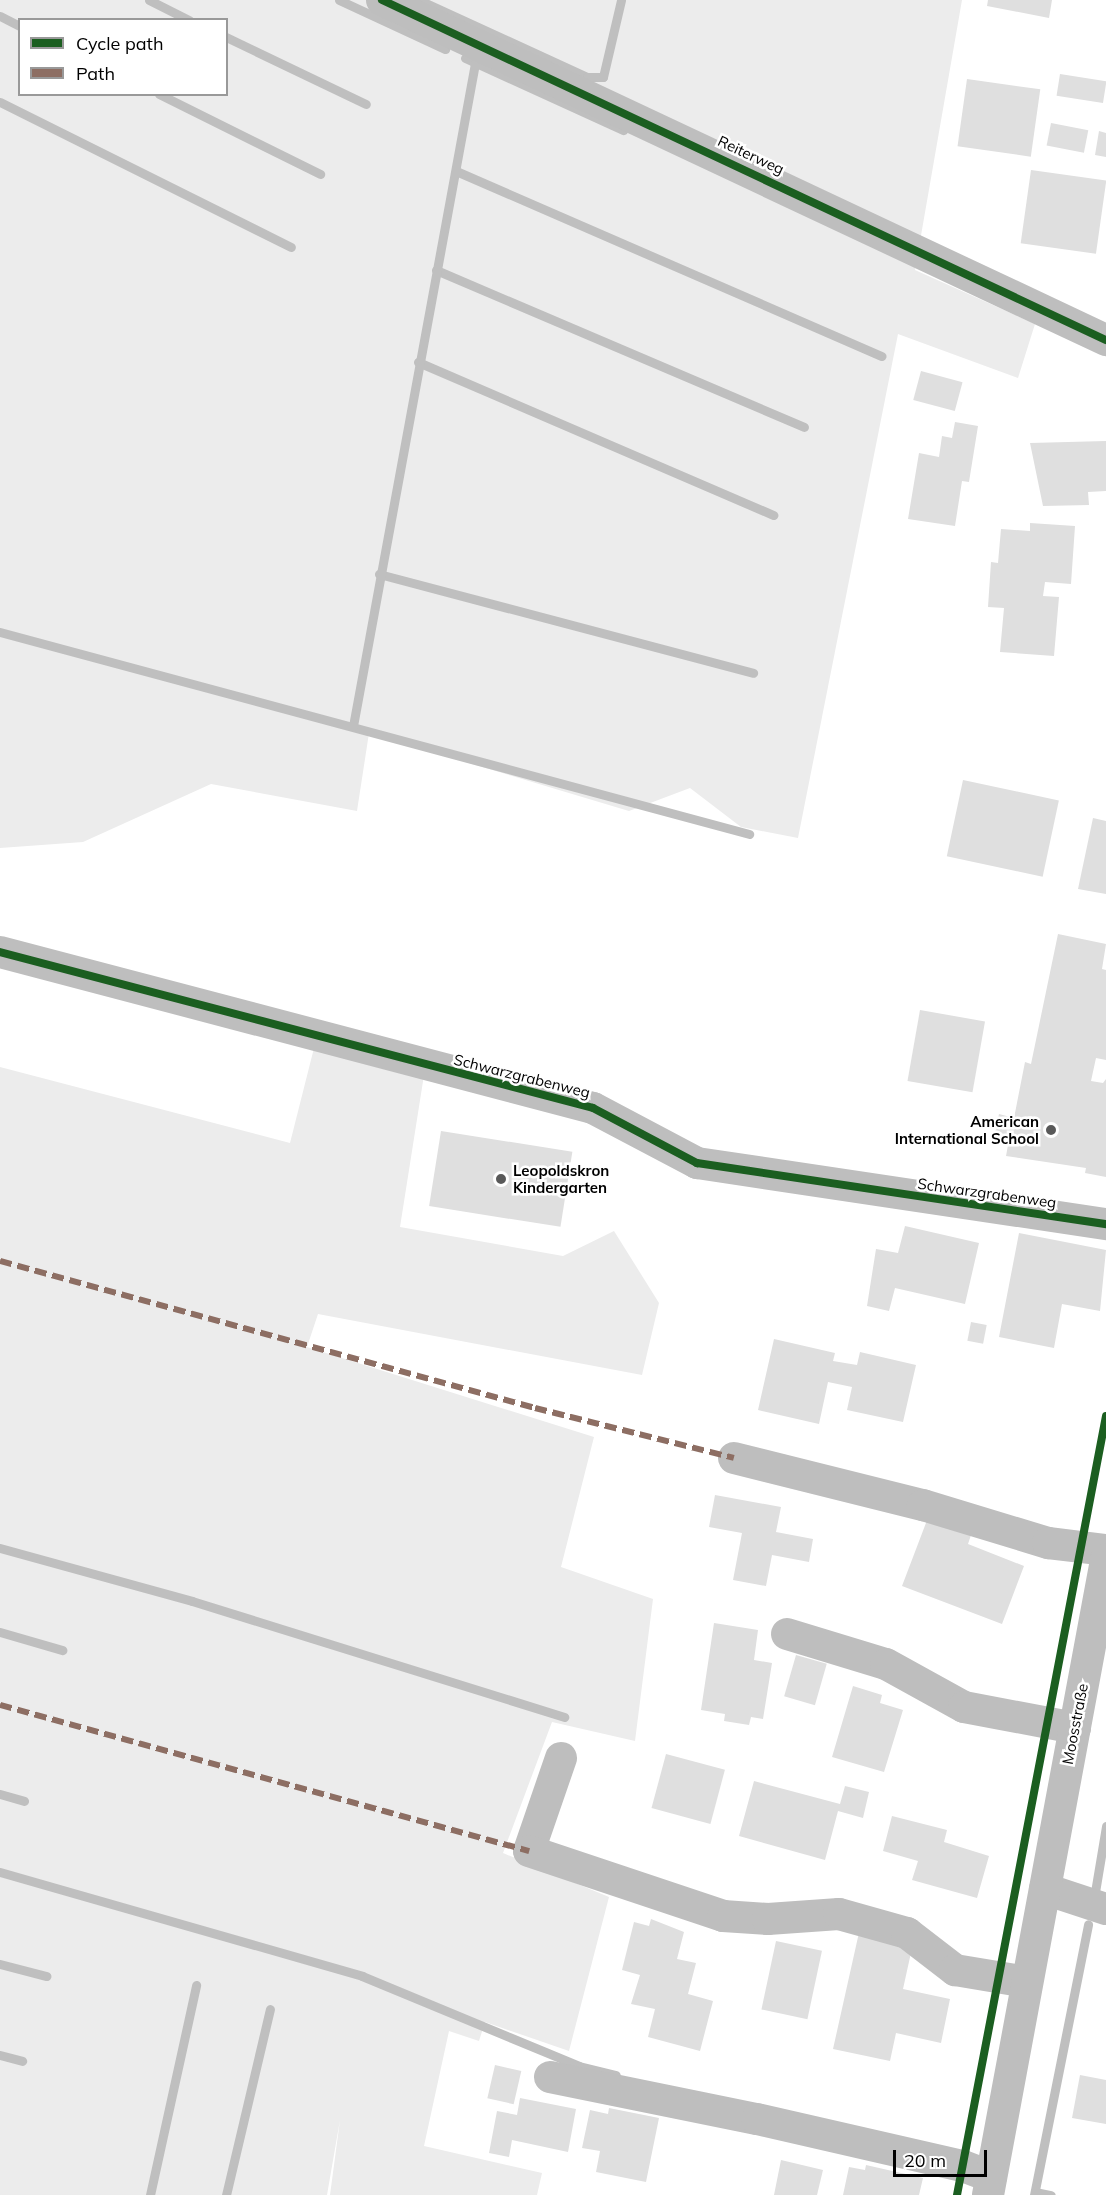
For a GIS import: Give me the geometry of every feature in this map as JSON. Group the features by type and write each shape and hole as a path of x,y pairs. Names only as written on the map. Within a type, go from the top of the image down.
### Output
{"street":[{"name":"Reiterweg","path":"382,0 1106,340"},
{"name":"Schwarzgrabenweg","path":"0,952 593,1108 697,1163 1106,1224"},
{"path":"734,1458 923,1505 1048,1543 1106,1550"},
{"name":"Moosstraße","path":"989,2186 1106,1560"},
{"path":"787,1634 886,1664 964,1707 1075,1728"},
{"path":"561,1758 529,1851 723,1916 768,1919 839,1914 907,1933 955,1970 1027,1982"},
{"path":"1045,1889 1106,1909"},
{"path":"550,2077 791,2127 963,2166 989,2186"}],"shaded area":[{"path":"0,0 962,0 915,270 1035,324 1018,378 898,334 798,838 741,827 690,788 629,811 369,733 357,811 211,784 83,842 0,848"},
{"path":"314,1048 424,1075 400,1227 563,1256 614,1231 659,1303 642,1375 318,1314 307,1347 594,1437 561,1567 653,1599 635,1741 552,1722 503,1853 609,1897 569,2051 485,2022 479,2041 449,2031 424,2146 542,2173 537,2195 330,2195 340,2120 327,2195 0,2195 0,1067 290,1143"}],"building":[{"path":"988,0 1052,0 1049,18 987,6"},
{"path":"1060,74 1106,81 1103,103 1057,96"},
{"path":"967,79 1040,89 1031,157 958,146"},
{"path":"1051,123 1088,130 1084,153 1047,146"},
{"path":"1099,131 1106,133 1106,157 1095,155"},
{"path":"1031,170 1106,181 1096,254 1021,243"},
{"path":"921,371 963,382 955,411 913,400"},
{"path":"955,422 978,426 969,482 962,481 955,526 908,519 919,453 939,457 942,436 952,438"},
{"path":"1106,441 1106,491 1088,492 1089,505 1043,506 1030,443"},
{"path":"1030,523 1075,526 1071,584 1045,582 1043,596 1059,597 1054,656 1000,652 1004,608 988,607 991,562 998,563 1001,529 1030,531"},
{"path":"963,780 1059,800 1043,877 947,856"},
{"path":"1093,818 1106,821 1106,894 1078,889"},
{"path":"1058,934 1106,944 1102,969 1106,970 1106,1060 1096,1058 1091,1081 1103,1083 1106,1079 1106,1177 1085,1173 1086,1168 1006,1156 1008,1145 993,1142 999,1114 1014,1118 1025,1062 1031,1064"},
{"path":"920,1010 985,1021 972,1092 907,1081"},
{"name":"Leopoldskron Kindergarten","path":"441,1131 572,1152 560,1227 429,1206"},
{"path":"905,1226 979,1243 965,1304 895,1288 889,1311 867,1306 876,1249 898,1253"},
{"path":"1019,1233 1106,1250 1100,1311 1062,1304 1054,1348 999,1337"},
{"path":"971,1322 987,1325 983,1344 967,1341"},
{"path":"774,1339 835,1353 833,1361 857,1365 860,1352 916,1365 903,1422 847,1410 852,1387 828,1382 819,1424 758,1410"},
{"path":"715,1495 781,1507 776,1532 813,1539 809,1562 772,1555 766,1586 733,1580 742,1533 709,1527"},
{"path":"929,1515 972,1532 968,1544 1024,1566 1002,1624 902,1586"},
{"path":"714,1623 758,1630 754,1660 772,1663 763,1719 751,1717 749,1725 724,1721 725,1714 701,1710"},
{"path":"796,1655 827,1664 815,1705 784,1696"},
{"path":"853,1686 882,1695 880,1703 903,1710 884,1772 832,1757"},
{"path":"666,1754 725,1770 710,1824 652,1808"},
{"path":"754,1781 840,1804 845,1786 869,1792 863,1818 838,1811 825,1860 739,1836"},
{"path":"892,1816 947,1830 944,1842 989,1856 977,1898 912,1880 918,1861 883,1851"},
{"path":"651,1919 684,1932 677,1959 696,1963 688,1994 713,2001 700,2051 648,2037 655,2009 631,2004 640,1975 622,1970 634,1922 649,1926"},
{"path":"860,1928 914,1939 903,1989 950,1999 941,2043 896,2033 890,2061 833,2049"},
{"path":"776,1941 822,1951 807,2019 761,2009"},
{"path":"495,2065 521,2071 514,2104 487,2098"},
{"path":"1080,2075 1106,2080 1106,2124 1072,2118"},
{"path":"520,2098 576,2109 568,2152 512,2140 509,2157 489,2153 497,2111 517,2115"},
{"path":"609,2108 659,2118 646,2182 596,2172 600,2151 582,2148 590,2110 608,2114"},
{"path":"781,2160 823,2170 817,2195 774,2195"},
{"path":"866,2165 923,2178 919,2195 843,2195 849,2167 865,2170"}],"waterway":[{"path":"149,0 185,18"},
{"path":"339,0 445,49"},
{"path":"419,0 587,77 603,77 621,0"},
{"path":"0,16 18,25"},
{"path":"228,38 366,104"},
{"path":"465,58 623,130"},
{"path":"353,726 475,63"},
{"path":"163,96 320,174"},
{"path":"0,102 291,247"},
{"path":"456,171 881,356"},
{"path":"436,270 804,427"},
{"path":"418,362 773,515"},
{"path":"379,574 753,673"},
{"path":"0,632 749,834"},
{"path":"0,1548 192,1601 564,1717"},
{"path":"0,1632 62,1650"},
{"path":"0,1794 24,1801"},
{"path":"1095,1892 1106,1826"},
{"path":"0,1872 362,1976 579,2066 616,2075"},
{"path":"1034,2195 1088,1924"},
{"path":"0,1964 46,1976"},
{"path":"150,2195 196,1985"},
{"path":"226,2195 270,2009"},
{"path":"0,2055 22,2061"},
{"path":"1035,2192 1051,2195"}],"marked path":[{"path":"0,1261 535,1408 734,1458"},
{"path":"0,1705 529,1851"}],"cycle path":[{"path":"382,0 1106,340"},
{"path":"0,952 593,1108 697,1163 1106,1224"},
{"path":"957,2195 1106,1416"}],"place":[{"name":"American International School","path":"1051,1130"},
{"name":"Leopoldskron Kindergarten","path":"501,1179"}]}
